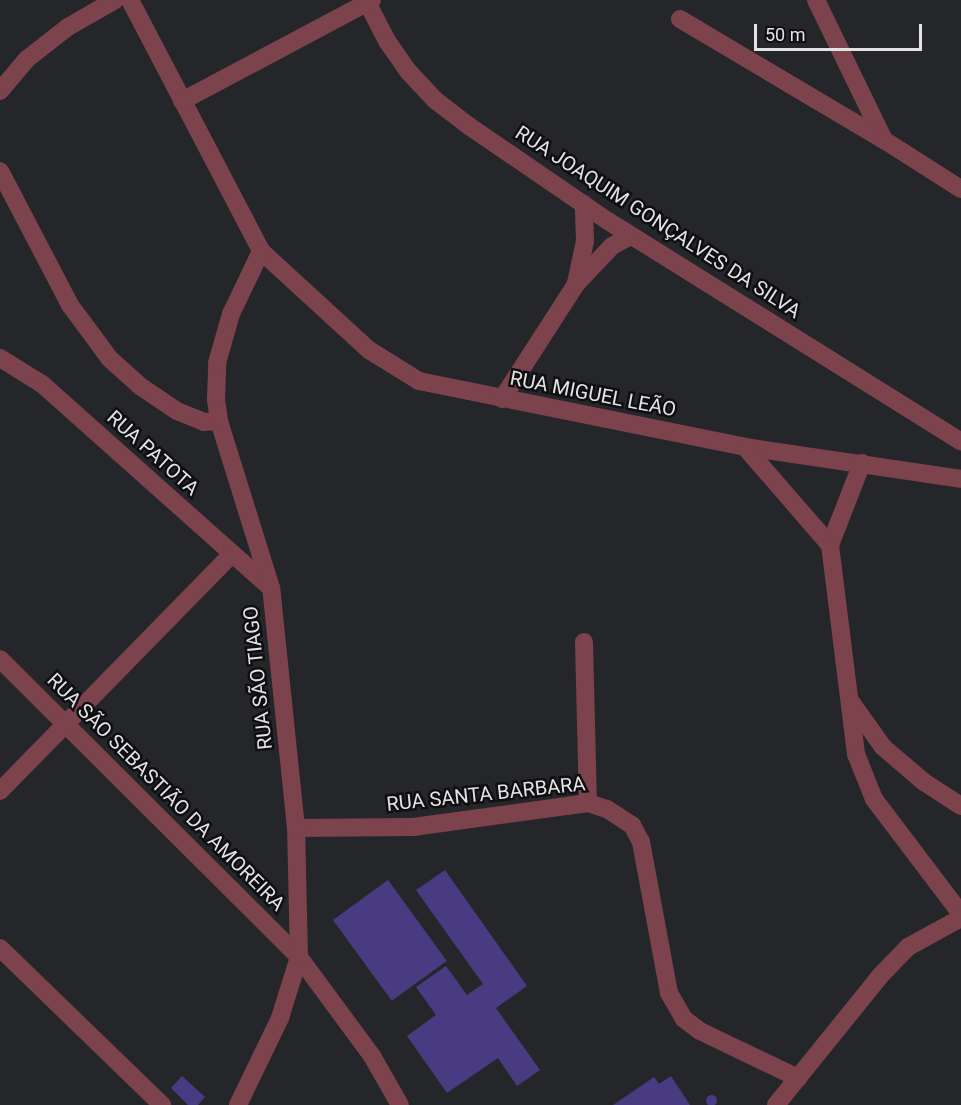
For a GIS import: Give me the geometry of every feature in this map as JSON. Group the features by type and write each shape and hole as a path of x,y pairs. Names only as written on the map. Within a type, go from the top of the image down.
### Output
{"street":[{"path":"0,92 35,52 68,27 115,0"},
{"name":"RUA MIGUEL LEÃO","path":"130,0 261,251 369,350 419,381 745,447 961,478"},
{"path":"816,0 884,140"},
{"path":"182,101 369,1"},
{"name":"RUA JOAQUIM GONÇALVES DA SILVA","path":"369,1 387,41 408,71 435,100 632,236 961,442"},
{"path":"680,19 884,140 961,189"},
{"path":"0,171 70,305 110,359 140,386 177,411 204,422 219,421"},
{"path":"576,284 585,241 584,204"},
{"path":"502,399 576,284 612,246 632,236"},
{"name":"RUA SÃO TIAGO","path":"238,1105 280,1018 299,957 296,828 272,588 219,421 216,399 217,363 231,314 261,251"},
{"name":"RUA PATOTA","path":"0,358 42,384 272,588"},
{"path":"745,447 830,545"},
{"path":"861,463 830,545 856,754 874,799 961,914"},
{"path":"0,791 232,554"},
{"path":"584,642 588,803"},
{"name":"RUA SÃO SEBASTIÃO DA AMOREIRA","path":"0,659 299,957 372,1056 400,1105"},
{"path":"850,701 883,747 924,782 961,806"},
{"name":"RUA SANTA BARBARA","path":"296,828 413,827 588,803 607,809 632,825 641,842 669,993 684,1019 700,1031 798,1078"},
{"path":"776,1105 880,976 908,947 961,918"},
{"path":"0,948 162,1105"}],"building":[{"path":"445,870 527,986 496,1008 540,1070 517,1086 498,1058 447,1093 407,1036 436,1015 416,987 446,966 467,995 483,984 416,890"},
{"path":"388,880 447,961 392,1001 333,920"},
{"path":"182,1076 205,1097 198,1105 188,1105 171,1088"},
{"path":"671,1076 690,1105 613,1105 654,1077 659,1084"},
{"path":"711,1095 715,1096 715,1104 711,1105 707,1104 706,1100 707,1096"}]}
